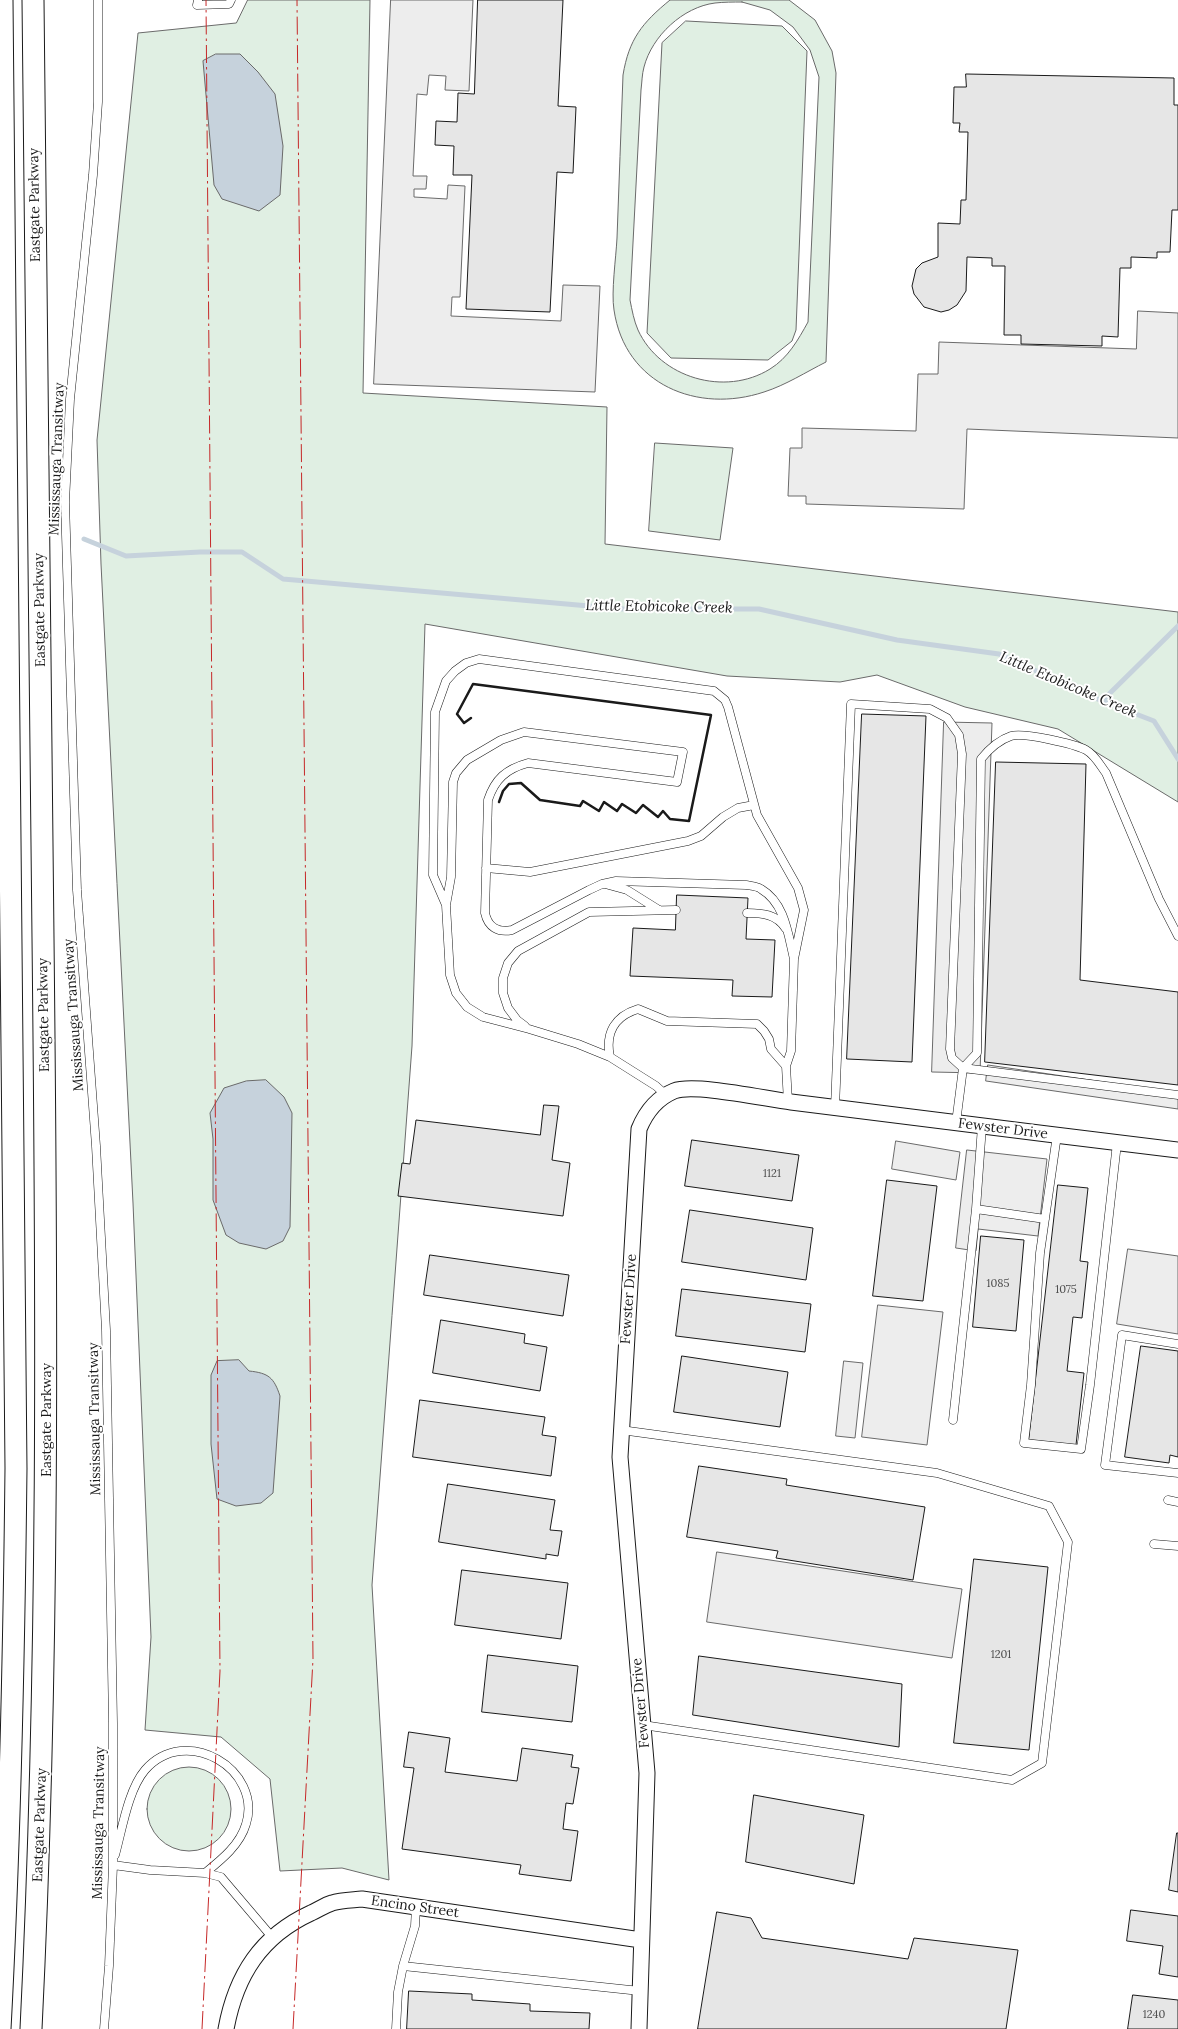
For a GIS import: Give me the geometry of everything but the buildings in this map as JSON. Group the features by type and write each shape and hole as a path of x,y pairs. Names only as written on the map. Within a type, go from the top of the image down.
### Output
{"main road":[{"path":"0,2029 12,1719 16,1478 2,0"},
{"name":"Eastgate Parkway","path":"31,2029 39,1877 47,1430 33,0"}],"street":[{"name":"Fewster Drive","path":"639,2029 647,1773 620,1456 639,1129 646,1114 657,1102 675,1091 694,1088 788,1102 1178,1150"},
{"name":"Encino Street","path":"226,2029 238,1985 254,1957 272,1937 296,1920 332,1903 362,1899 641,1940"}],"lane":[{"name":"Mississauga Transitway","path":"98,0 97,121 70,399 65,502 78,890 96,1146 106,1330 113,1723 112,1865 104,2029"},
{"path":"198,0 197,5 229,4 231,0"},
{"path":"446,905 433,875 435,712 446,681 455,671 466,663 479,659 714,691 720,695 728,707 757,815 802,899 803,921 794,959 791,1051 786,1066 788,1102"},
{"path":"835,1108 851,704 930,709 947,718 959,735 962,754 950,1049 952,1058 963,1068 1178,1095"},
{"path":"667,1096 656,1086 610,1057 529,1028 483,1017 468,1007 456,993 450,976 446,905 451,877 454,782 460,766 501,740 524,732 683,752 677,782 528,763 514,767 502,775 493,786 488,800 485,914 489,925 500,931 512,930 602,884 616,881 746,885 760,888 774,900 784,916 794,959"},
{"path":"956,1123 963,1068 977,1053 981,759 1000,742 1013,735 1066,743 1088,751 1097,760 1106,773 1159,899 1178,936"},
{"path":"486,868 530,872 688,841 701,836 738,808 754,805"},
{"path":"602,884 627,890 659,910"},
{"path":"529,1028 512,1014 503,993 503,978 508,963 518,951 589,912 676,910"},
{"path":"747,913 767,914 776,918 783,924 788,933"},
{"path":"610,1057 608,1047 609,1036 613,1026 624,1015 638,1009 667,1021 757,1024 769,1039 771,1049 786,1066"},
{"path":"953,1420 976,1209 982,1126"},
{"path":"1057,1135 1040,1253 1031,1385 1024,1444 1081,1449 1117,1142"},
{"path":"976,1209 1045,1219"},
{"path":"1178,1344 1122,1335 1105,1465 1178,1473"},
{"path":"621,1430 937,1473 1049,1506 1068,1542 1042,1763 1012,1780 642,1724"},
{"path":"1168,1500 1178,1502"},
{"path":"1154,1544 1178,1546"},
{"path":"205,1873 224,1857 240,1836 246,1825 248,1801 243,1787 234,1773 213,1756 200,1751 185,1749 171,1752 156,1759 145,1770 134,1786 112,1865 150,1870 205,1873 221,1877 272,1937"},
{"path":"396,2029 398,1992 415,1926 416,1907"},
{"path":"404,1966 640,1991"}],"green space":[{"path":"248,0 370,0 363,393 607,407 605,544 1178,612 1178,802 1058,729 965,707 877,675 840,682 727,676 425,624 412,1046 372,1585 389,1880 342,1868 280,1871 270,1779 221,1737 145,1730 151,1637 133,1203 101,564 97,440 138,33 236,23"},
{"path":"670,0 789,0 815,20 832,51 836,73 826,362 772,389 739,398 714,399 690,395 668,387 649,375 633,358 621,336 614,310 613,294 623,75 629,51 638,33 644,24","holes":["735,2 742,2 770,10 793,27 810,50 819,77 808,322 787,354 770,369 752,377 714,382 695,378 678,371 662,360 648,347 638,330 632,312 630,300 643,72 654,44 670,25 692,10 715,3"]},
{"path":"686,21 782,26 807,51 796,330 792,341 768,360 671,358 647,333 662,43"},
{"path":"655,443 733,448 720,540 649,531"},
{"path":"189,1767 205,1770 219,1779 228,1793 231,1809 228,1825 219,1839 205,1848 189,1851 173,1848 159,1839 150,1825 147,1809 150,1793 159,1779 173,1770"}],"shaded area":[{"path":"391,0 473,0 469,91 445,90 446,76 429,75 427,95 417,94 413,176 427,176 426,189 414,189 414,197 447,199 448,185 465,186 460,297 452,297 451,316 561,321 563,285 600,286 595,392 374,384"},
{"path":"216,54 240,54 258,72 275,94 283,146 280,195 259,211 222,199 214,185 203,61"},
{"path":"1138,311 1178,313 1178,438 967,429 964,509 806,504 806,496 788,496 790,448 802,448 802,428 916,431 918,374 938,374 939,342 1136,349"},
{"path":"944,722 992,723 980,1073 932,1072"},
{"path":"988,1065 1178,1093 1178,1109 986,1081"},
{"path":"266,1080 284,1097 292,1113 290,1227 283,1241 266,1249 239,1243 226,1235 213,1200 213,1139 210,1113 224,1088 246,1081"},
{"path":"896,1141 960,1152 956,1180 892,1169"},
{"path":"967,1150 1047,1159 1038,1236 978,1229 976,1251 956,1248"},
{"path":"1128,1249 1178,1256 1178,1334 1117,1324"},
{"path":"878,1305 943,1312 927,1445 862,1437"},
{"path":"239,1360 249,1371 261,1373 270,1378 280,1396 273,1493 261,1503 236,1506 217,1499 211,1444 211,1375 217,1361"},
{"path":"844,1361 863,1363 855,1438 836,1436"},
{"path":"717,1552 962,1589 952,1658 707,1622"}],"waterway":[{"name":"Little Etobicoke Creek","path":"84,539 126,556 242,552 283,579 623,609 759,609 897,640 999,654 1102,701 1154,721 1178,759"},
{"path":"1102,701 1178,626"}],"wall":[{"path":"471,718 464,723 457,714 473,684 711,715 689,821 670,819 663,811 658,817 643,805 636,813 622,804 617,811 604,802 599,811 583,801 580,806 540,800 521,783 509,784 503,791 499,802"}],"power":[{"path":"202,2029 220,1671 206,0"},
{"path":"293,2029 313,1659 297,0"}]}
